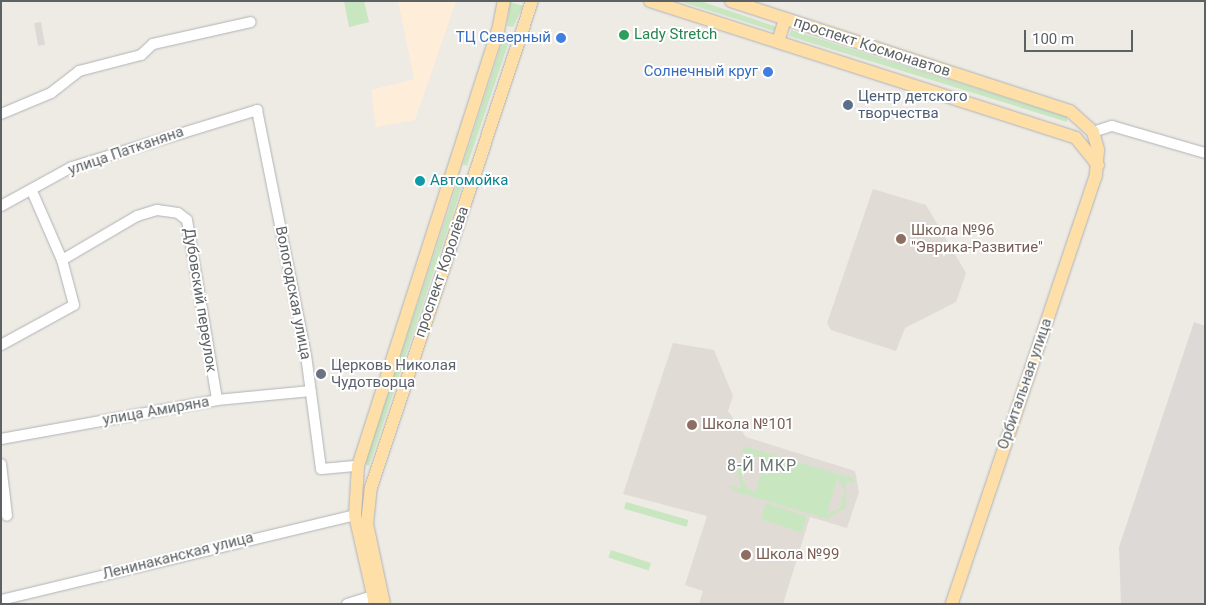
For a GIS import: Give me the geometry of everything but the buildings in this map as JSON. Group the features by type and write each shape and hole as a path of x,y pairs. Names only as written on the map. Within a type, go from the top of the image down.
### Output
{"main road":[{"name":"проспект Королёва","path":"374,600 355,515 358,466 452,175 504,1"},
{"name":"проспект Королёва","path":"384,604 366,524 376,470 532,1"},
{"name":"проспект Космонавтов","path":"650,1 1063,134 1087,148 1098,165"},
{"name":"проспект Космонавтов","path":"731,1 1070,111 1092,132"},
{"path":"778,42 785,19"},
{"path":"1063,134 1072,124 1070,111"},
{"path":"1092,132 1098,165"},
{"name":"Орбитальная улица","path":"952,604 1098,165"},
{"path":"452,175 461,172 472,181"},
{"path":"358,466 376,470"}],"street":[{"path":"1,114 45,96 79,71 141,55 153,44 252,22"},
{"name":"улица Патканяна","path":"1,206 32,191 72,167 257,110"},
{"name":"Вологодская улица","path":"257,110 311,390 321,469 358,466"},
{"path":"1092,132 1112,126 1205,153"},
{"path":"1,345 72,309 75,298 62,260 32,191"},
{"name":"Дубовский переулок","path":"62,260 144,214 157,210 187,220 217,400"},
{"name":"улица Амиряна","path":"1,440 217,400 311,390"},
{"path":"1,464 7,516"},
{"name":"Ленинаканская улица","path":"1,600 355,515"},
{"path":"347,604 374,600"}],"shaded area":[{"path":"398,1 456,1 415,120 376,127 371,90 414,79"},
{"path":"41,22 45,45 38,46 34,23"},
{"name":"Школа №96 \"Эврика-Развитие\"","path":"873,189 926,205 966,273 956,302 905,328 896,351 831,330 827,323"},
{"path":"1194,322 1205,326 1205,604 1121,604 1119,547"},
{"name":"Школа №101","path":"673,343 714,350 733,396 728,411 746,437 855,471 859,492 847,528 810,517 783,604 699,604 703,591 685,585 707,516 623,494"}],"green space":[{"path":"344,1 364,1 369,22 349,27"},
{"path":"679,1 700,1 777,27 774,31"},
{"path":"510,2 523,6 513,27 507,26"},
{"path":"791,30 1067,117 1067,122 789,36"},
{"path":"504,36 510,38 467,166 463,164"},
{"path":"459,178 464,180 369,466 365,464"},
{"path":"743,446 855,479 854,483 846,481 846,507 827,519 731,490 732,486 741,488 737,471 750,454 742,451","holes":["756,456 766,458 755,493 747,488 741,476 745,463","795,466 838,479 845,491 840,508 827,514 837,479"]},
{"path":"626,502 688,520 687,527 624,509"},
{"path":"766,503 807,516 802,532 761,519"},
{"path":"611,550 651,563 648,571 609,558"}],"place":[{"name":"Lady Stretch","path":"624,35"},
{"name":"ТЦ Северный","path":"561,38"},
{"name":"Солнечный круг","path":"768,72"},
{"name":"Центр детского творчества","path":"848,105"},
{"name":"Автомойка","path":"420,181"},
{"name":"Школа №96 \"Эврика-Развитие\"","path":"901,239"},
{"name":"Церковь Николая Чудотворца","path":"321,374"},
{"name":"Школа №101","path":"692,425"},
{"name":"Школа №99","path":"746,555"}],"district":[{"name":"8-Й МКР","path":"762,466"}]}
